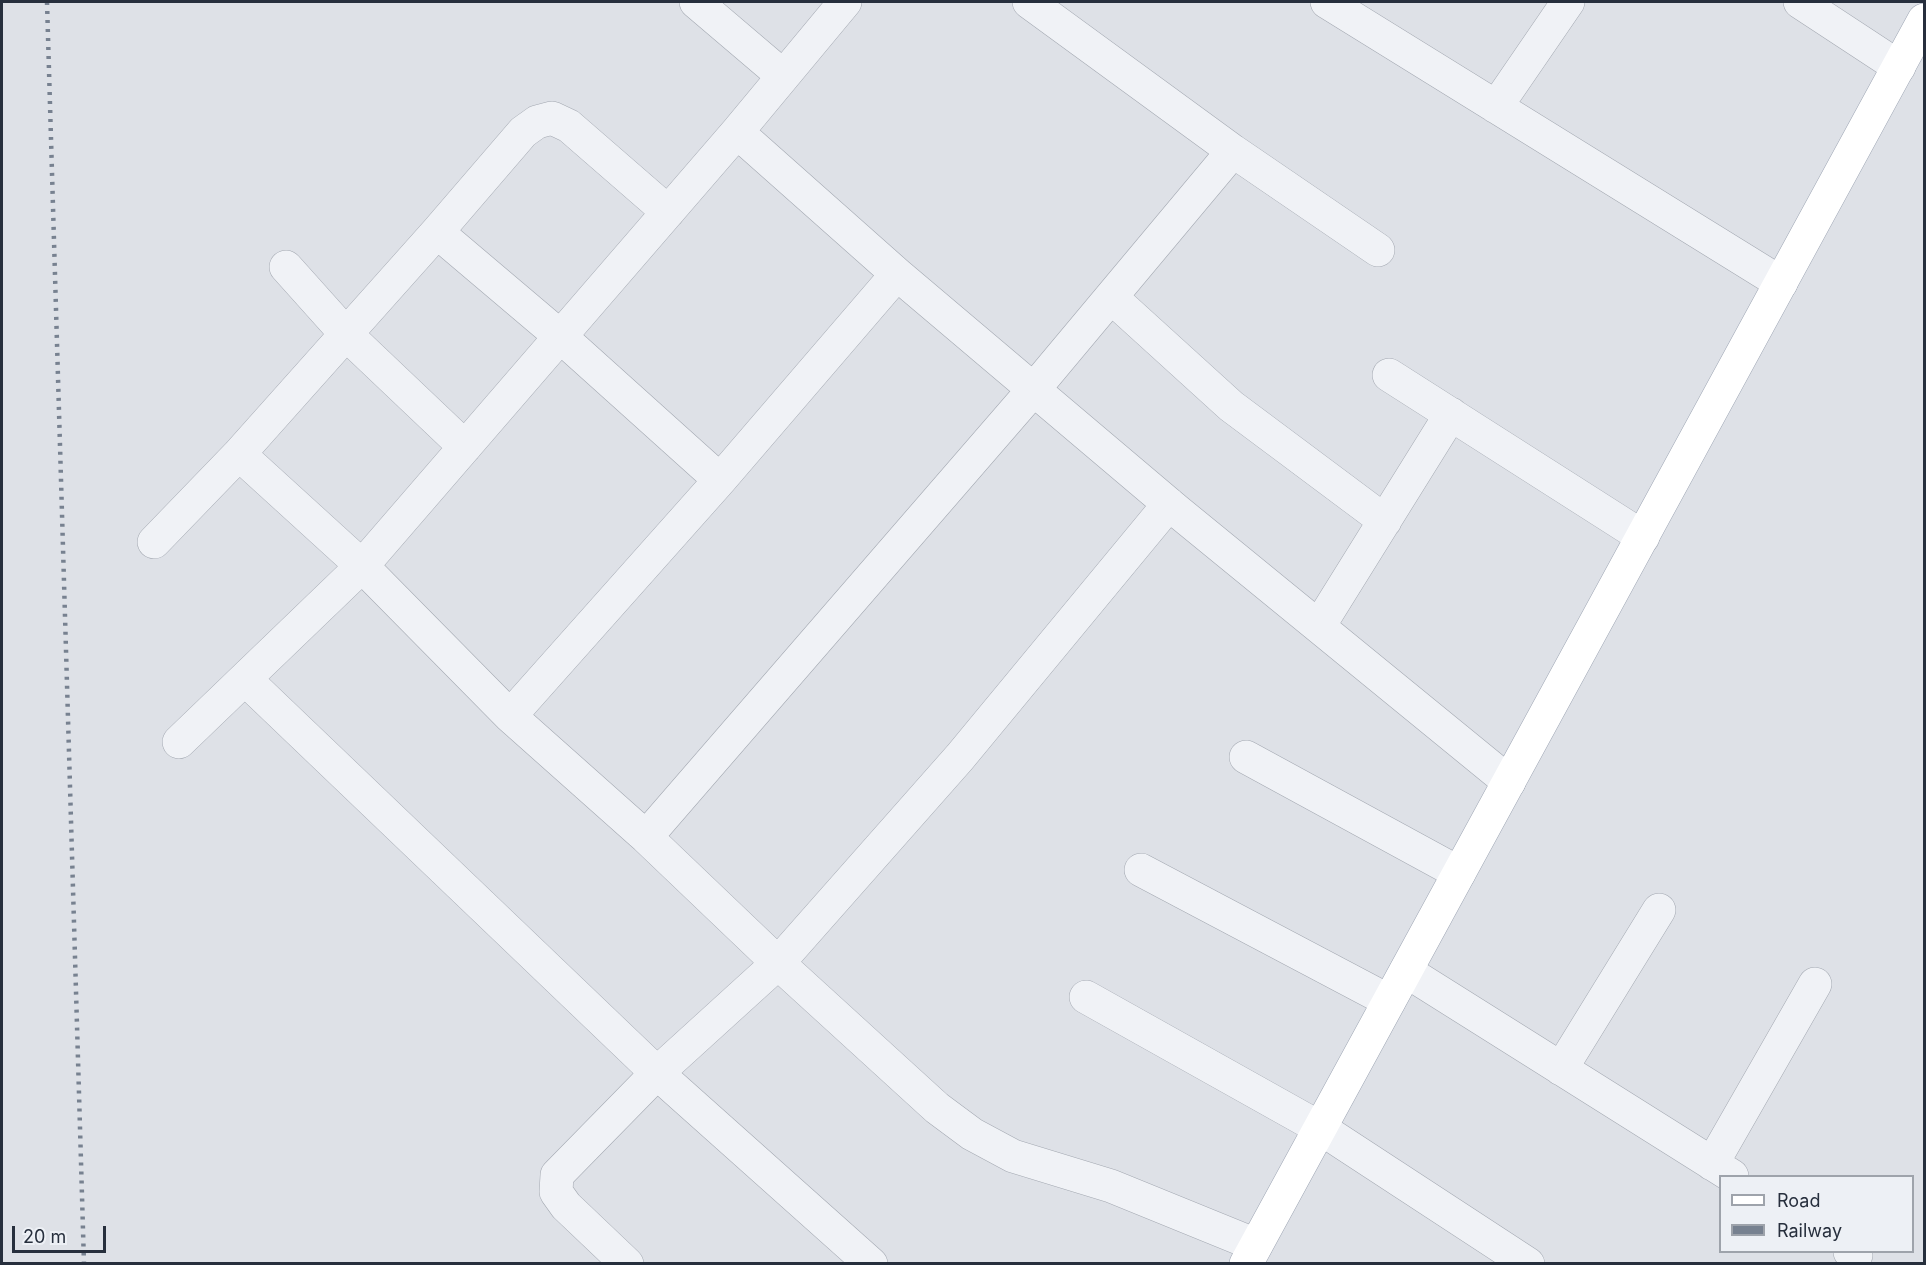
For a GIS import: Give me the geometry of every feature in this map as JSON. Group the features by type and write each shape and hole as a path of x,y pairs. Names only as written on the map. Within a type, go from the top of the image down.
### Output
{"main road":[{"path":"1251,1254 1924,20"}],"street":[{"path":"696,2 783,76"},
{"path":"179,742 362,566 737,132 845,2"},
{"path":"1029,2 1233,151 1378,250"},
{"path":"1327,2 1364,12 1496,107 1781,283"},
{"path":"1496,107 1568,2"},
{"path":"1800,2 1899,67"},
{"path":"154,542 239,454 523,132 537,122 552,118 570,126 668,212"},
{"path":"737,132 897,274 1168,504 1509,782"},
{"path":"645,837 1034,389 1233,151"},
{"path":"437,232 561,337 720,480"},
{"path":"286,267 346,334 465,447"},
{"path":"510,716 720,480 897,274"},
{"path":"1111,297 1231,406 1385,521"},
{"path":"1389,375 1643,537"},
{"path":"1319,626 1451,414"},
{"path":"239,454 362,566 510,716 645,837 778,963 937,1108 972,1134 1012,1156 1111,1186 1251,1254"},
{"path":"627,1263 566,1206 556,1192 557,1175 657,1073 778,963 960,757 1168,504"},
{"path":"245,679 657,1073 871,1263"},
{"path":"1246,756 1459,873"},
{"path":"1141,870 1389,1001"},
{"path":"1561,1069 1659,910"},
{"path":"1406,971 1722,1170 1815,984"},
{"path":"1086,997 1320,1128 1528,1263"}],"railway":[{"path":"47,2 84,1264"}]}
